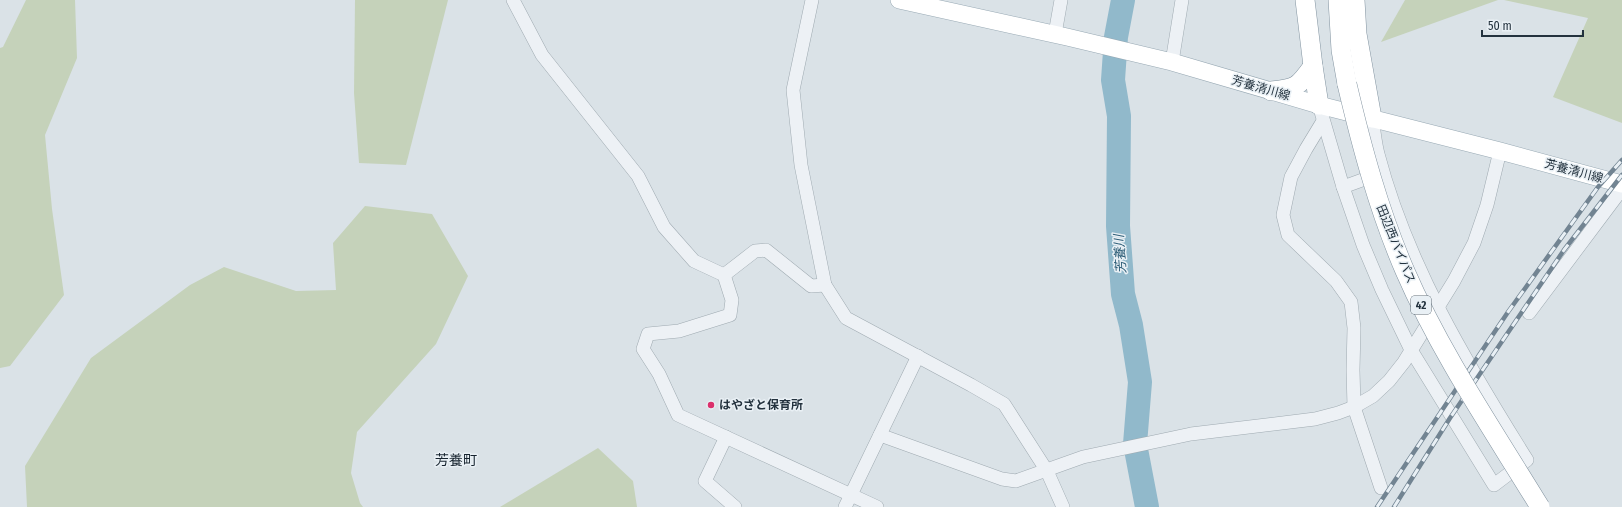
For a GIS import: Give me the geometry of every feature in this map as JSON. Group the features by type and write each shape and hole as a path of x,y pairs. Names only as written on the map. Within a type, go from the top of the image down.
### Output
{"highway":[{"path":"1305,0 1312,66 1321,113"},
{"name":"田辺西バイパス","path":"1338,0 1341,50 1347,84 1361,144 1390,235 1408,277 1445,350 1540,507"},
{"path":"1355,0 1358,34 1372,118"},
{"path":"1271,91 1289,89 1298,85 1312,66"}],"main road":[{"name":"芳養清川線","path":"899,0 1167,61 1271,91 1321,113 1372,118 1622,184"}],"street":[{"path":"513,0 542,55 638,176 664,227 694,261 724,275 732,300 730,315 679,331 648,334 643,349 659,374 678,415 726,437 848,501 877,507"},
{"path":"812,0 793,90 800,165 825,285 846,318 1004,404 1047,471 1063,507"},
{"path":"1061,0 1061,36"},
{"path":"1167,61 1182,0"},
{"path":"1321,113 1343,187 1363,245 1382,290 1411,350 1494,485 1527,460 1482,387 1438,307 1406,238 1378,153 1372,118"},
{"path":"1321,113 1306,149 1291,178 1283,215 1288,235 1336,281 1350,302 1354,328 1354,407 1381,488"},
{"path":"880,435 1002,479 1016,481 1082,457 1191,434 1315,419 1338,414 1354,407 1373,396 1389,381 1411,350 1438,307 1474,243 1487,205 1500,151"},
{"path":"1343,187 1365,179 1386,181"},
{"path":"1529,313 1622,189"},
{"path":"724,275 755,251 766,250 811,286 825,285"},
{"path":"848,501 918,356"},
{"path":"726,437 706,481 735,507"}],"green space":[{"path":"26,0 75,0 77,58 45,135 52,209 64,295 10,366 0,368 0,48 3,47"},
{"path":"355,0 448,0 406,165 359,163 354,93"},
{"path":"1405,0 1498,0 1381,42"},
{"path":"1504,0 1622,0 1622,123 1553,97 1588,18"},
{"path":"365,206 432,214 468,276 436,344 357,432 351,473 360,503 363,507 27,507 25,466 91,358 190,285 224,267 296,291 336,290 333,243"},
{"path":"598,448 633,481 637,507 500,507"}],"waterway":[{"name":"芳養川","path":"1123,0 1116,37 1113,80 1119,116 1118,226 1123,294 1131,325 1140,382 1135,444 1147,507"}],"railway":[{"path":"1377,507 1508,312 1598,187 1622,160"},
{"path":"1394,507 1450,418 1564,250 1622,175"}],"place":[{"name":"はやざと保育所","path":"711,405"}],"district":[{"name":"芳養町","path":"456,460"}]}
